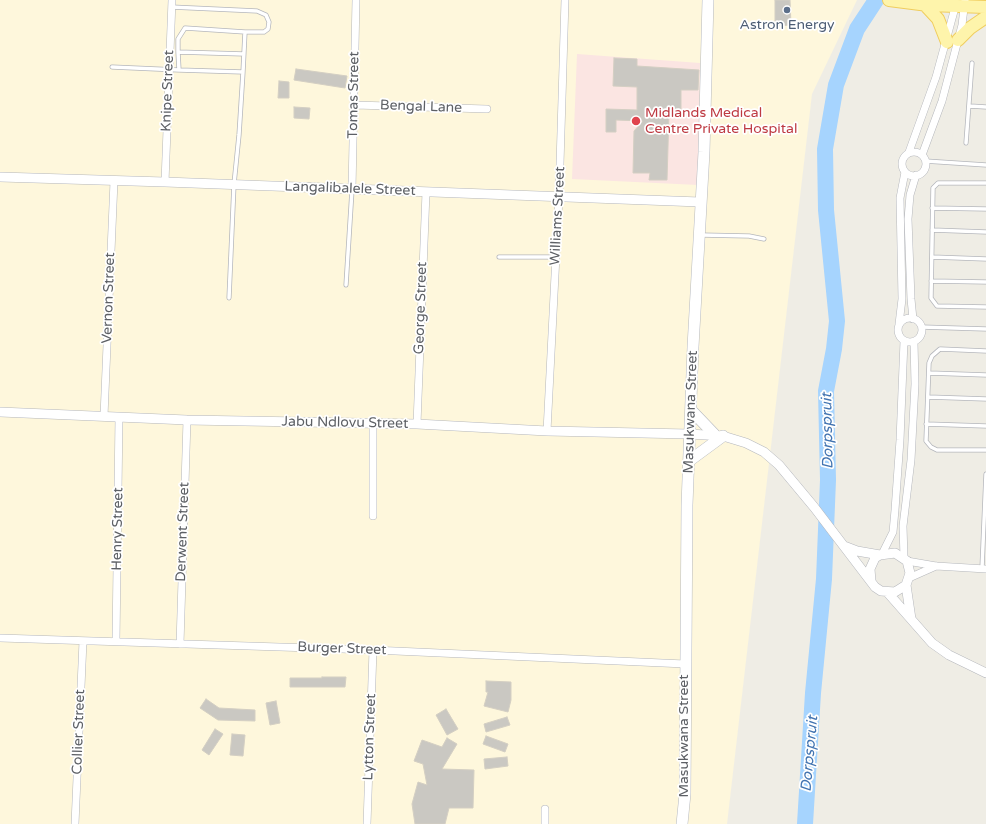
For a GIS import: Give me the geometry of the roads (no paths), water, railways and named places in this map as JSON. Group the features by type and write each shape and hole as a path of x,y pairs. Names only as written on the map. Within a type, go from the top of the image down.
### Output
{"main road":[{"name":"Masukwana Street","path":"682,824 685,794 685,664 689,434 700,234 700,202 704,152 708,0"},
{"path":"889,0 925,5 960,3 986,7"},
{"path":"925,5 938,19 953,41 986,17"},
{"path":"689,461 718,435 691,410"}],"street":[{"name":"Tomas Street","path":"352,189 355,105 356,0"},
{"name":"Williams Street","path":"547,431 559,197 565,0"},
{"path":"911,619 908,582 910,568 906,560 903,526 910,460 915,384 914,342 921,334 921,327 913,319 908,219 910,195 916,175 924,170 924,158 942,101 960,3"},
{"path":"960,3 953,41 909,152 902,161 905,172 900,198 902,299 898,332 904,341 900,440 895,510 893,532 881,554 875,558 870,569 871,581 875,587 888,593 926,637 943,651 986,673"},
{"name":"Knipe Street","path":"165,182 168,70 172,4"},
{"name":"Bengal Lane","path":"355,105 487,109"},
{"path":"909,152 916,152 924,158"},
{"path":"905,172 916,175"},
{"name":"Langalibalele Street","path":"0,178 234,184 700,202"},
{"name":"Vernon Street","path":"104,416 114,181"},
{"name":"George Street","path":"417,424 426,192"},
{"path":"899,324 905,319 913,319"},
{"path":"904,341 914,342"},
{"name":"Jabu Ndlovu Street","path":"0,412 187,420 417,424 547,431 718,435 746,443 764,452 792,479 871,581"},
{"name":"Henry Street","path":"116,641 119,417"},
{"name":"Derwent Street","path":"180,644 187,420"},
{"path":"373,424 373,516"},
{"path":"842,544 857,551 881,554 895,553 906,560 936,566 984,569"},
{"path":"888,593 895,592 908,582 936,566"},
{"name":"Burger Street","path":"0,638 373,650 685,664"},
{"name":"Collier Street","path":"76,824 83,641"},
{"name":"Lytton Street","path":"367,824 373,650"},
{"path":"545,809 545,824"}],"lane":[{"path":"172,4 257,11 266,15 269,22 268,29 264,32 186,28 178,39 179,70"},
{"path":"229,298 234,184 245,32"},
{"path":"178,52 244,54"},
{"path":"966,143 970,106 972,63"},
{"path":"112,67 243,72"},
{"path":"970,106 986,107"},
{"path":"924,158 986,165"},
{"path":"986,183 938,183 933,188 931,281 931,298 937,306 986,307"},
{"path":"346,285 352,189"},
{"path":"932,208 986,208"},
{"path":"932,230 986,232"},
{"path":"700,234 750,236 764,239"},
{"path":"499,257 556,257"},
{"path":"932,257 986,258"},
{"path":"931,281 986,282"},
{"path":"921,327 986,329"},
{"path":"986,351 940,349 932,356 929,373 926,424 926,441 931,447 937,450 986,450"},
{"path":"929,373 986,375"},
{"path":"928,397 986,399"},
{"path":"926,424 986,426"},
{"path":"984,569 986,474"}],"waterway":[{"name":"Dorpspruit","path":"805,824 813,693 824,579 828,480 826,391 834,349 837,321 826,210 825,149 836,85 857,29 876,0"}],"place":[{"name":"Astron Energy","path":"787,10"},
{"name":"Midlands Medical Centre Private Hospital","path":"636,121"}]}
